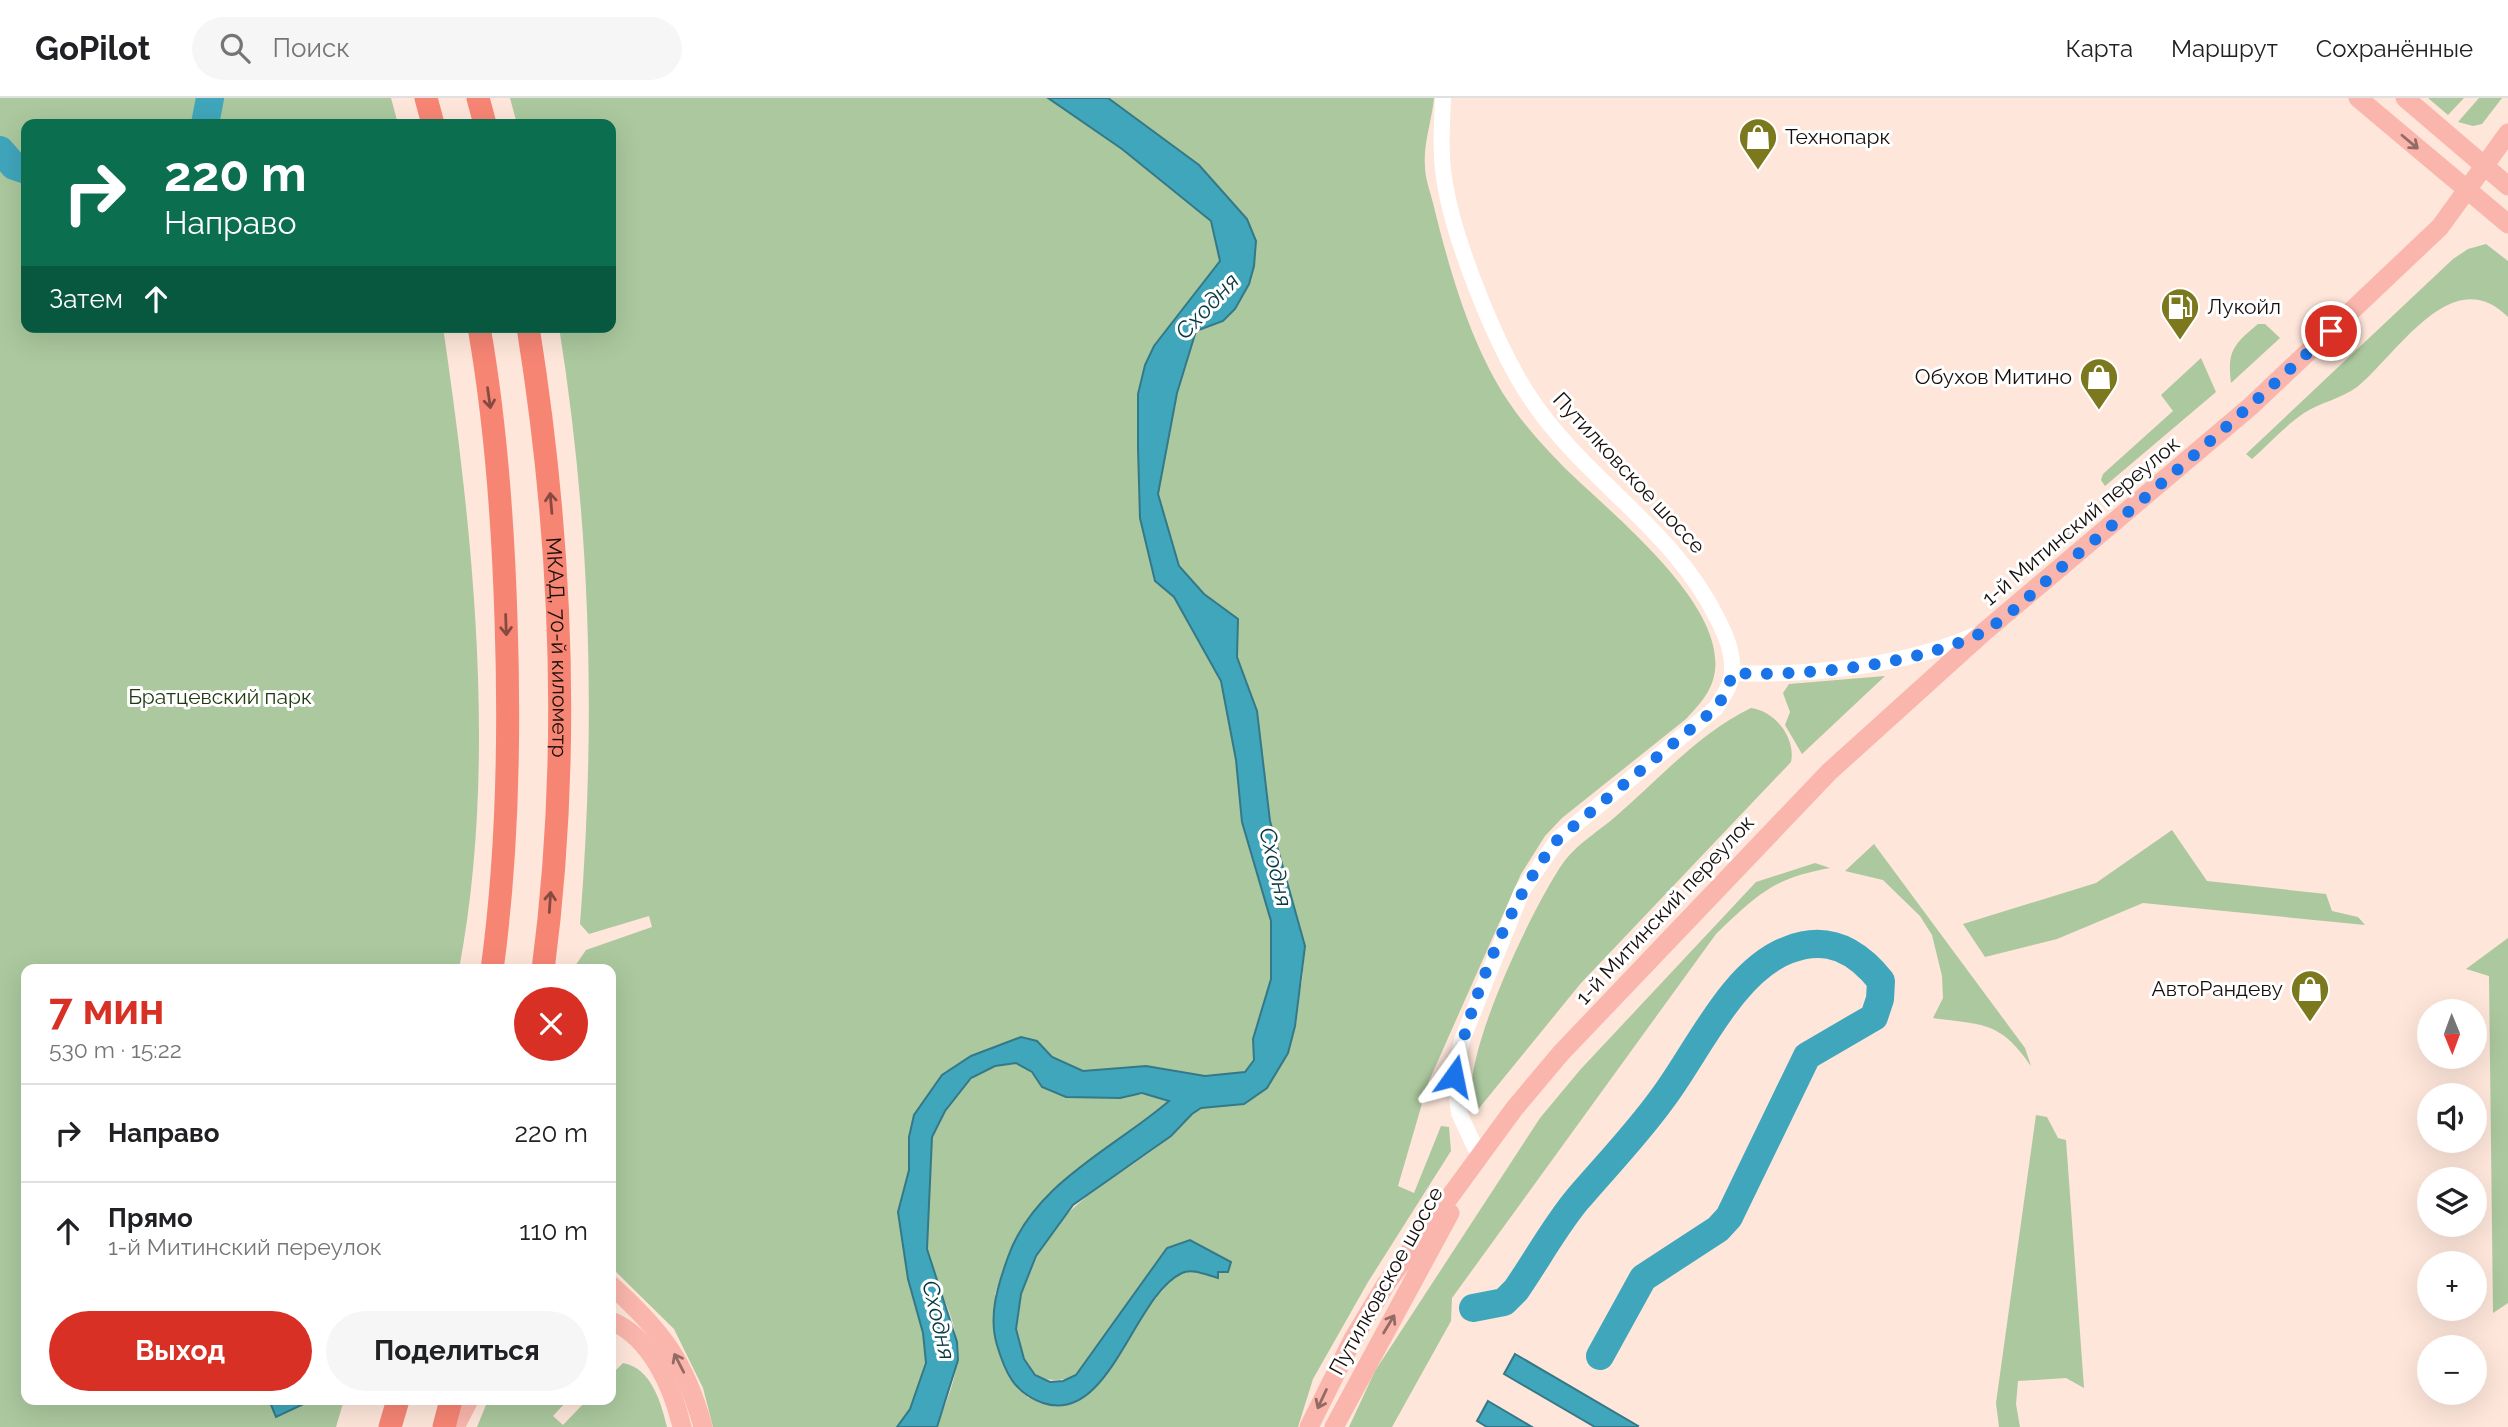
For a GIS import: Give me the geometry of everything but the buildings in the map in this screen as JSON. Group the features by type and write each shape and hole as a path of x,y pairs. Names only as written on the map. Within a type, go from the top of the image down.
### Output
{"highway":[{"path":"426,98 432,119"},
{"path":"478,98 484,119"},
{"path":"480,333 500,496 509,705 508,800 493,964"},
{"name":"МКАД, 70-й километр","path":"529,333 540,405 556,574 559,697 557,801 544,964"},
{"path":"390,1427 397,1405"},
{"path":"443,1427 450,1405"}],"main road":[{"path":"2358,98 2508,225"},
{"path":"2405,98 2508,186"},
{"name":"1-й Митинский переулок","path":"1479,1158 1514,1108 1561,1053 1798,802 1984,632 2251,406 2440,228 2508,133"},
{"name":"Путилковское шоссе","path":"1309,1427 1353,1339 1386,1284 1479,1158"},
{"name":"Путилковское шоссе","path":"1334,1427 1479,1158"},
{"path":"616,1290 672,1349 693,1389 703,1427"},
{"path":"616,1325 636,1339 658,1365 676,1401 682,1427"},
{"path":"455,1427 466,1405"}],"street":[{"name":"Путилковское шоссе","path":"1443,98 1443,174 1449,206 1466,259 1514,367 1530,398 1565,444 1652,527 1695,578 1726,636 1732,673"},
{"path":"1479,1158 1459,1113 1454,1076 1462,1040 1522,891 1558,839 1716,708 1728,689 1732,673 1772,675 1894,661 1922,655 1984,632"}],"green space":[{"name":"Братцевский парк","path":"0,98 391,98 397,119 21,119 21,333 444,333 472,566 479,730 471,891 460,964 21,964 21,1405 343,1405 336,1427 0,1427"},
{"path":"510,98 1048,98 1122,149 1211,221 1220,261 1154,345 1145,365 1138,394 1140,518 1155,581 1174,597 1221,681 1236,760 1242,822 1271,921 1271,979 1253,1039 1254,1060 1245,1072 1205,1076 1146,1066 1083,1071 1052,1057 1037,1041 1021,1037 971,1056 942,1075 914,1115 909,1137 909,1170 898,1212 923,1333 926,1363 910,1409 897,1427 713,1427 703,1388 674,1329 616,1272 616,964 576,964 586,950 652,927 649,916 589,934 580,924 588,774 588,625 578,476 560,333 616,333 616,119 516,119"},
{"path":"1108,98 1434,98 1425,150 1426,175 1462,305 1482,355 1508,401 1532,433 1633,532 1686,591 1704,622 1715,652 1711,686 1694,710 1562,818 1545,836 1521,874 1428,1083 1398,1186 1414,1193 1441,1126 1449,1127 1451,1151 1368,1282 1313,1379 1298,1427 937,1427 954,1376 957,1345 952,1321 927,1249 926,1193 932,1137 943,1111 952,1099 962,1087 986,1070 1014,1063 1024,1067 1055,1093 1083,1097 1149,1095 1169,1101 1100,1152 1012,1245 995,1294 994,1334 1028,1398 1097,1386 1148,1309 1171,1282 1185,1272 1217,1278 1218,1272 1229,1271 1167,1247 1076,1375 1051,1380 1041,1377 1025,1363 1017,1341 1019,1300 1036,1256 1063,1218 1079,1203 1170,1137 1192,1113 1216,1105 1243,1104 1288,1053 1302,981 1305,946 1270,821 1257,711 1237,657 1238,619 1204,594 1179,566 1158,494 1177,393 1196,331 1223,321 1235,309 1199,165"},
{"path":"2428,98 2464,98 2448,115"},
{"path":"2479,98 2502,98 2482,124 2473,126 2458,122"},
{"path":"2486,244 2508,261 2508,317 2487,302 2466,299 2446,306 2426,319 2357,387 2304,413 2252,459 2246,454 2453,259 2468,249"},
{"path":"2258,324 2265,324 2280,338 2231,383 2230,363 2234,349"},
{"path":"2201,358 2216,392 2105,486 2101,480 2103,474 2173,411 2161,395"},
{"path":"2097,506 2097,514 2065,541 2061,536"},
{"path":"1885,676 1802,754 1785,725 1790,712 1783,693 1789,684"},
{"path":"1751,708 1768,714 1782,727 1790,744 1791,762 1581,983 1476,1112 1471,1092 1475,1061 1486,1024 1519,944 1553,878 1577,848 1696,744"},
{"path":"2172,830 2207,881 2326,894 2332,911 2358,917 2365,925 2143,903 2057,939 1985,957 1963,924 2096,883"},
{"path":"1874,844 2025,1048 2031,1066 2010,1040 1990,1028 1933,1018 1943,998 1942,976 1932,935 1920,916 1883,880 1845,871"},
{"path":"1815,863 1830,868 1794,877 1767,890 1716,934 1452,1298 1451,1321 1392,1427 1349,1427 1375,1371 1540,1118 1580,1070 1756,882"},
{"path":"2508,938 2508,1303 2493,1313 2489,976 2466,969"},
{"path":"2036,1115 2047,1117 2058,1138 2066,1140 2084,1388 2066,1378 2018,1381 2016,1404 2020,1427 1999,1427 1996,1403"},
{"path":"623,1363 633,1366 648,1379 662,1407 667,1427 477,1427 486,1405 563,1405 553,1416 563,1425 582,1405 616,1405 616,1370"}],"water":[{"path":"1048,98 1108,98 1199,165 1247,219 1256,241 1249,284 1235,309 1223,321 1196,331 1177,393 1158,494 1179,566 1204,594 1238,619 1237,657 1257,711 1270,821 1305,946 1295,1026 1288,1053 1267,1088 1244,1104 1201,1108 1192,1114 1171,1136 1073,1205 1036,1256 1021,1294 1016,1329 1024,1359 1035,1375 1050,1382 1063,1381 1076,1375 1167,1248 1190,1240 1231,1262 1228,1272 1218,1272 1218,1278 1190,1271 1182,1273 1165,1286 1149,1306 1104,1378 1086,1395 1066,1405 1043,1403 1025,1394 1012,1380 1003,1364 994,1334 994,1311 1004,1268 1020,1231 1036,1208 1077,1169 1169,1101 1142,1093 1120,1098 1066,1097 1042,1087 1032,1072 1016,1063 995,1066 971,1078 945,1111 932,1137 927,1249 957,1342 958,1360 937,1427 897,1427 910,1409 926,1363 923,1333 908,1279 898,1212 909,1170 909,1137 914,1115 942,1075 971,1056 1021,1037 1037,1041 1052,1057 1083,1071 1146,1066 1205,1076 1245,1072 1254,1060 1253,1039 1271,979 1271,921 1242,822 1236,760 1221,681 1174,597 1155,581 1140,518 1138,394 1145,365 1154,346 1220,261 1211,221 1122,149"},
{"path":"1515,1354 1638,1426 1595,1427 1504,1374"},
{"path":"1488,1401 1532,1427 1487,1427 1477,1421"},
{"path":"271,1405 301,1405 276,1417"}],"waterway":[{"name":"Сходня","path":"206,119 210,98"},
{"name":"Сходня","path":"0,150 14,166 21,168"},
{"path":"1473,1308 1504,1302 1516,1290 1568,1211 1652,1112 1717,1015 1750,976 1768,961 1802,946 1829,945 1852,954 1881,981 1880,999 1874,1017 1807,1056 1729,1217 1718,1229 1643,1278 1600,1356"}],"place":[{"name":"Технопарк","path":"1758,171"},
{"name":"Лукойл","path":"2180,341"},
{"name":"Обухов Митино","path":"2099,411"},
{"name":"АвтоРандеву","path":"2310,1023"}],"route":[{"path":"1454,1076 1462,1040 1484,982 1522,891 1539,862 1558,839 1716,708 1728,689 1732,673 1772,675 1894,661 1922,655 1984,632 2187,463 2331,331"}]}
